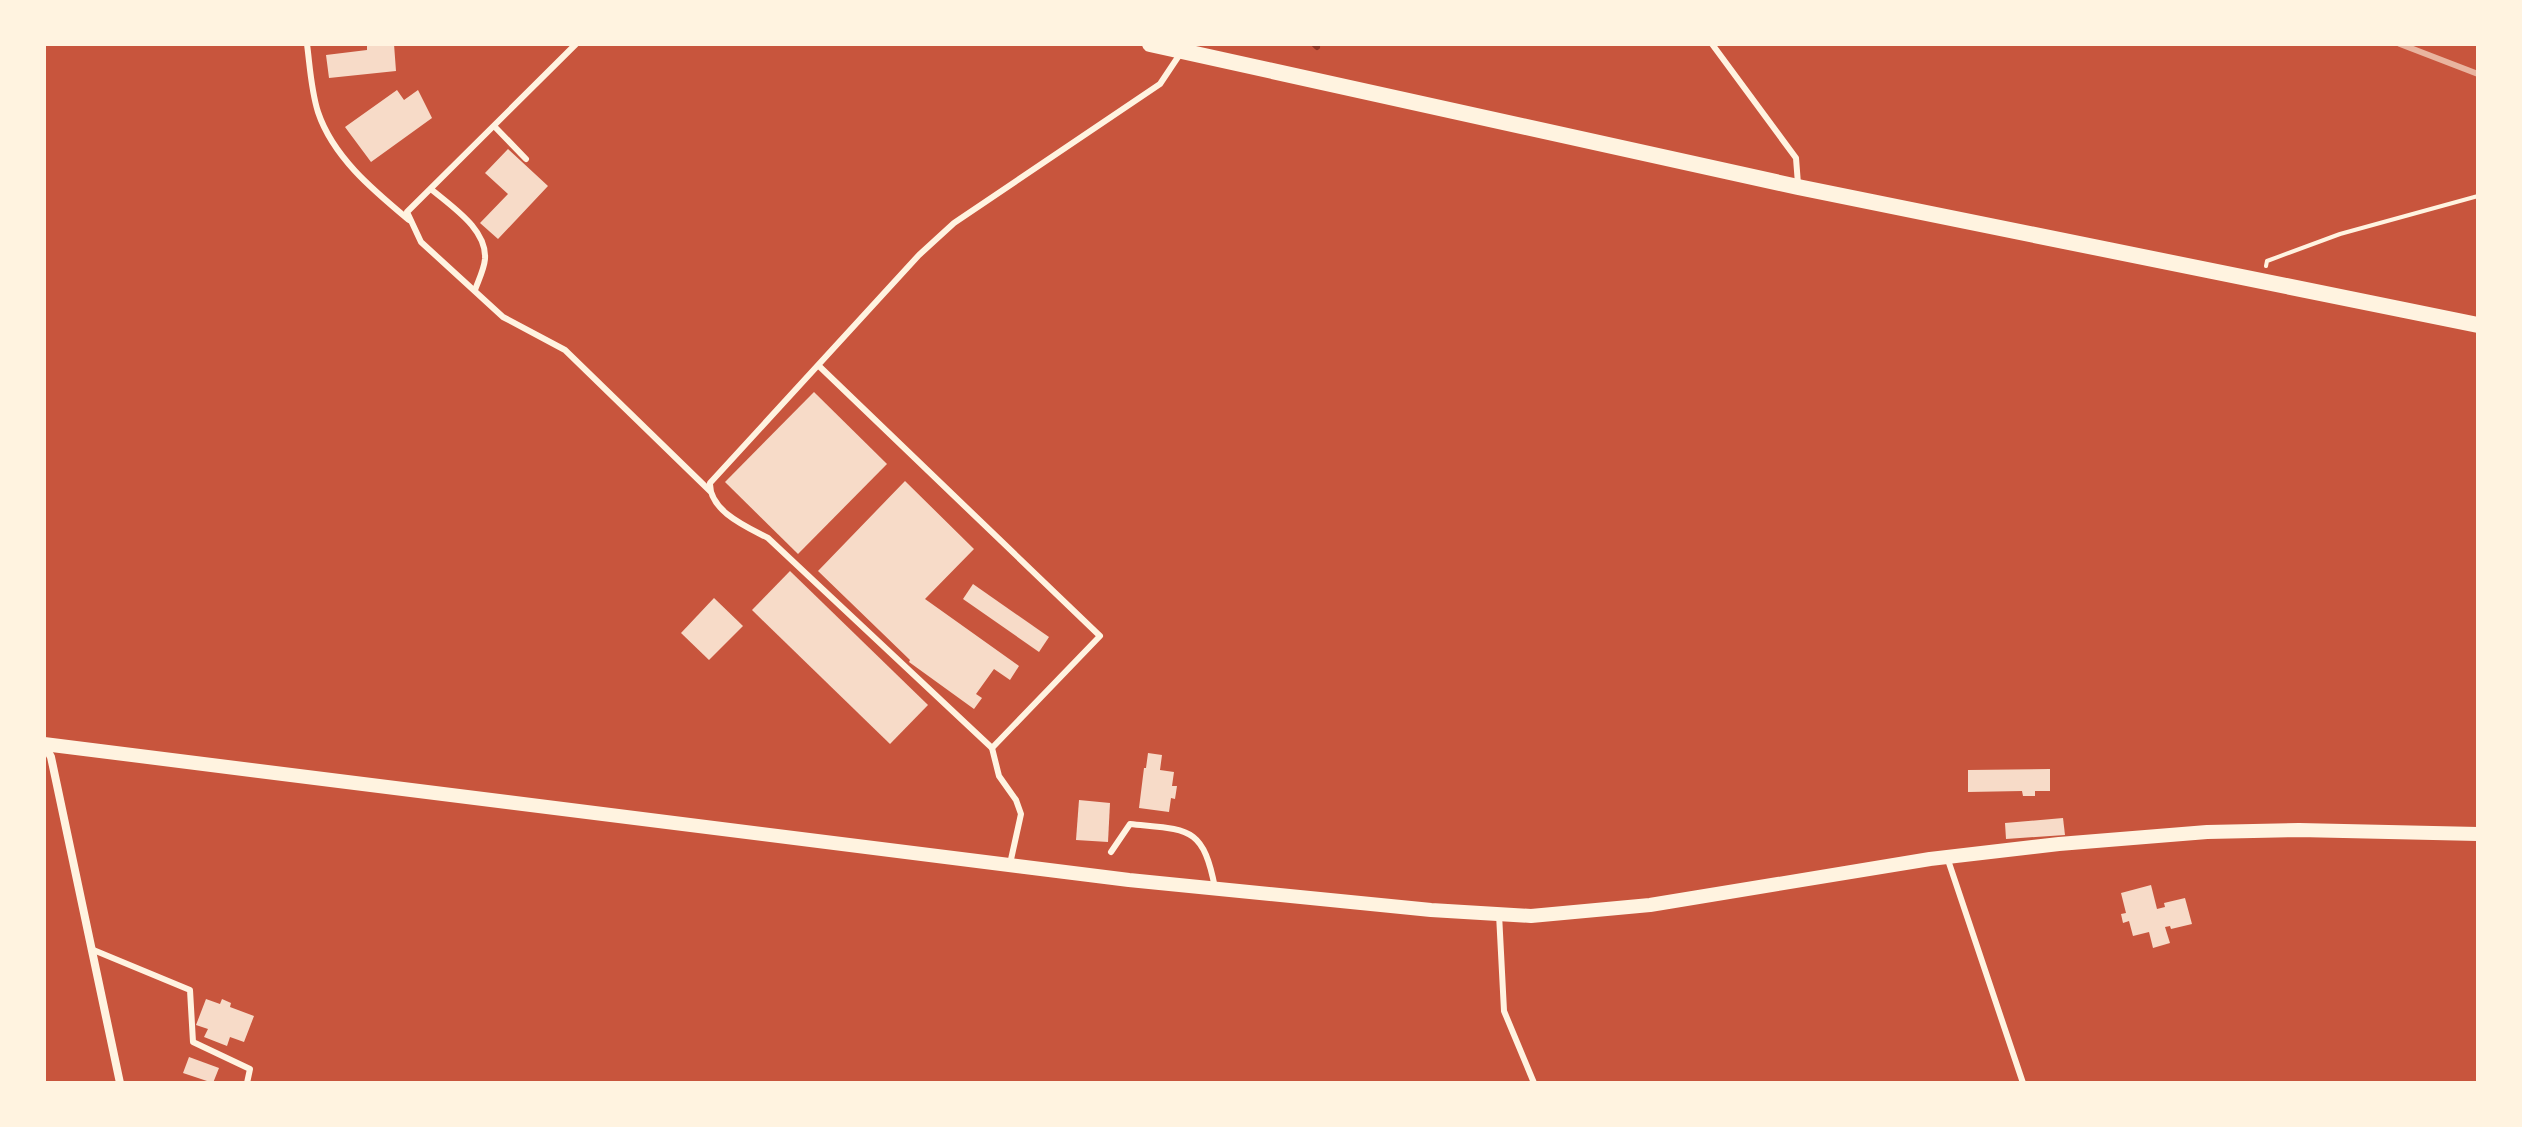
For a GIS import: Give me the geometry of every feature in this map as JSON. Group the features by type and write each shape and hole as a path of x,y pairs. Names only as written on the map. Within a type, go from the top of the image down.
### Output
{"main road":[{"path":"1150,44 1798,187 2478,325"}],"street":[{"path":"44,744 1010,865 1431,910 1531,916 1650,905 1947,857 2059,844 2207,832 2299,830 2478,834"},
{"path":"44,744 51,757 120,1083"}],"lane":[{"path":"307,44 312,90 331,138 360,176 409,220"},
{"path":"576,44 407,212 409,220 421,242 503,317 565,350 710,491 737,522 768,538 992,748 999,776 1016,800 1021,814 1010,865"},
{"path":"1712,44 1796,158 1798,187"},
{"path":"710,491 710,483 919,255 954,223 1160,84 1182,51"},
{"path":"495,127 526,159"},
{"path":"431,189 478,234 485,247 485,263 475,290"},
{"path":"819,366 1100,636 992,748"},
{"path":"1111,852 1130,824 1178,829 1196,837 1207,852 1215,888"},
{"path":"1947,857 2023,1083"},
{"path":"1499,914 1504,1011 1534,1083"},
{"path":"91,949 190,990 193,1042 250,1069 247,1083"}],"path":[{"path":"2261,280 2267,261 2340,234 2478,196"}],"building":[{"path":"367,44 394,44 396,71 329,78 326,55 367,50"},
{"path":"397,90 404,100 418,90 432,118 371,162 345,127"},
{"path":"508,149 548,186 498,239 480,223 508,194 485,173"},
{"path":"814,392 887,464 798,554 725,482"},
{"path":"905,481 974,549 925,599 1019,666 1010,680 994,669 976,694 982,698 974,709 909,662 818,571"},
{"path":"790,571 928,705 890,744 752,610"},
{"path":"973,584 1049,637 1039,652 963,599"},
{"path":"714,598 743,626 709,660 681,633"},
{"path":"1148,753 1162,755 1160,770 1174,772 1172,786 1177,786 1169,812 1139,808"},
{"path":"2050,769 2050,791 2035,791 2035,796 2023,796 2022,791 1968,792 1968,770"},
{"path":"1079,800 1110,803 1108,842 1076,840"},
{"path":"2063,818 2065,835 2006,839 2005,823"},
{"path":"2151,885 2157,909 2165,907 2164,903 2185,898 2192,924 2171,929 2170,926 2165,927 2170,943 2153,948 2149,932 2133,936 2129,921 2123,923 2121,914 2126,913 2121,893"},
{"path":"206,999 220,1004 222,999 231,1003 230,1007 254,1016 244,1042 230,1037 227,1046 204,1037 208,1029 196,1025"},
{"path":"189,1057 219,1068 213,1083 183,1073"}],"waterway":[{"path":"1314,44 1317,47"}],"railway":[{"path":"2400,44 2478,74"}]}
